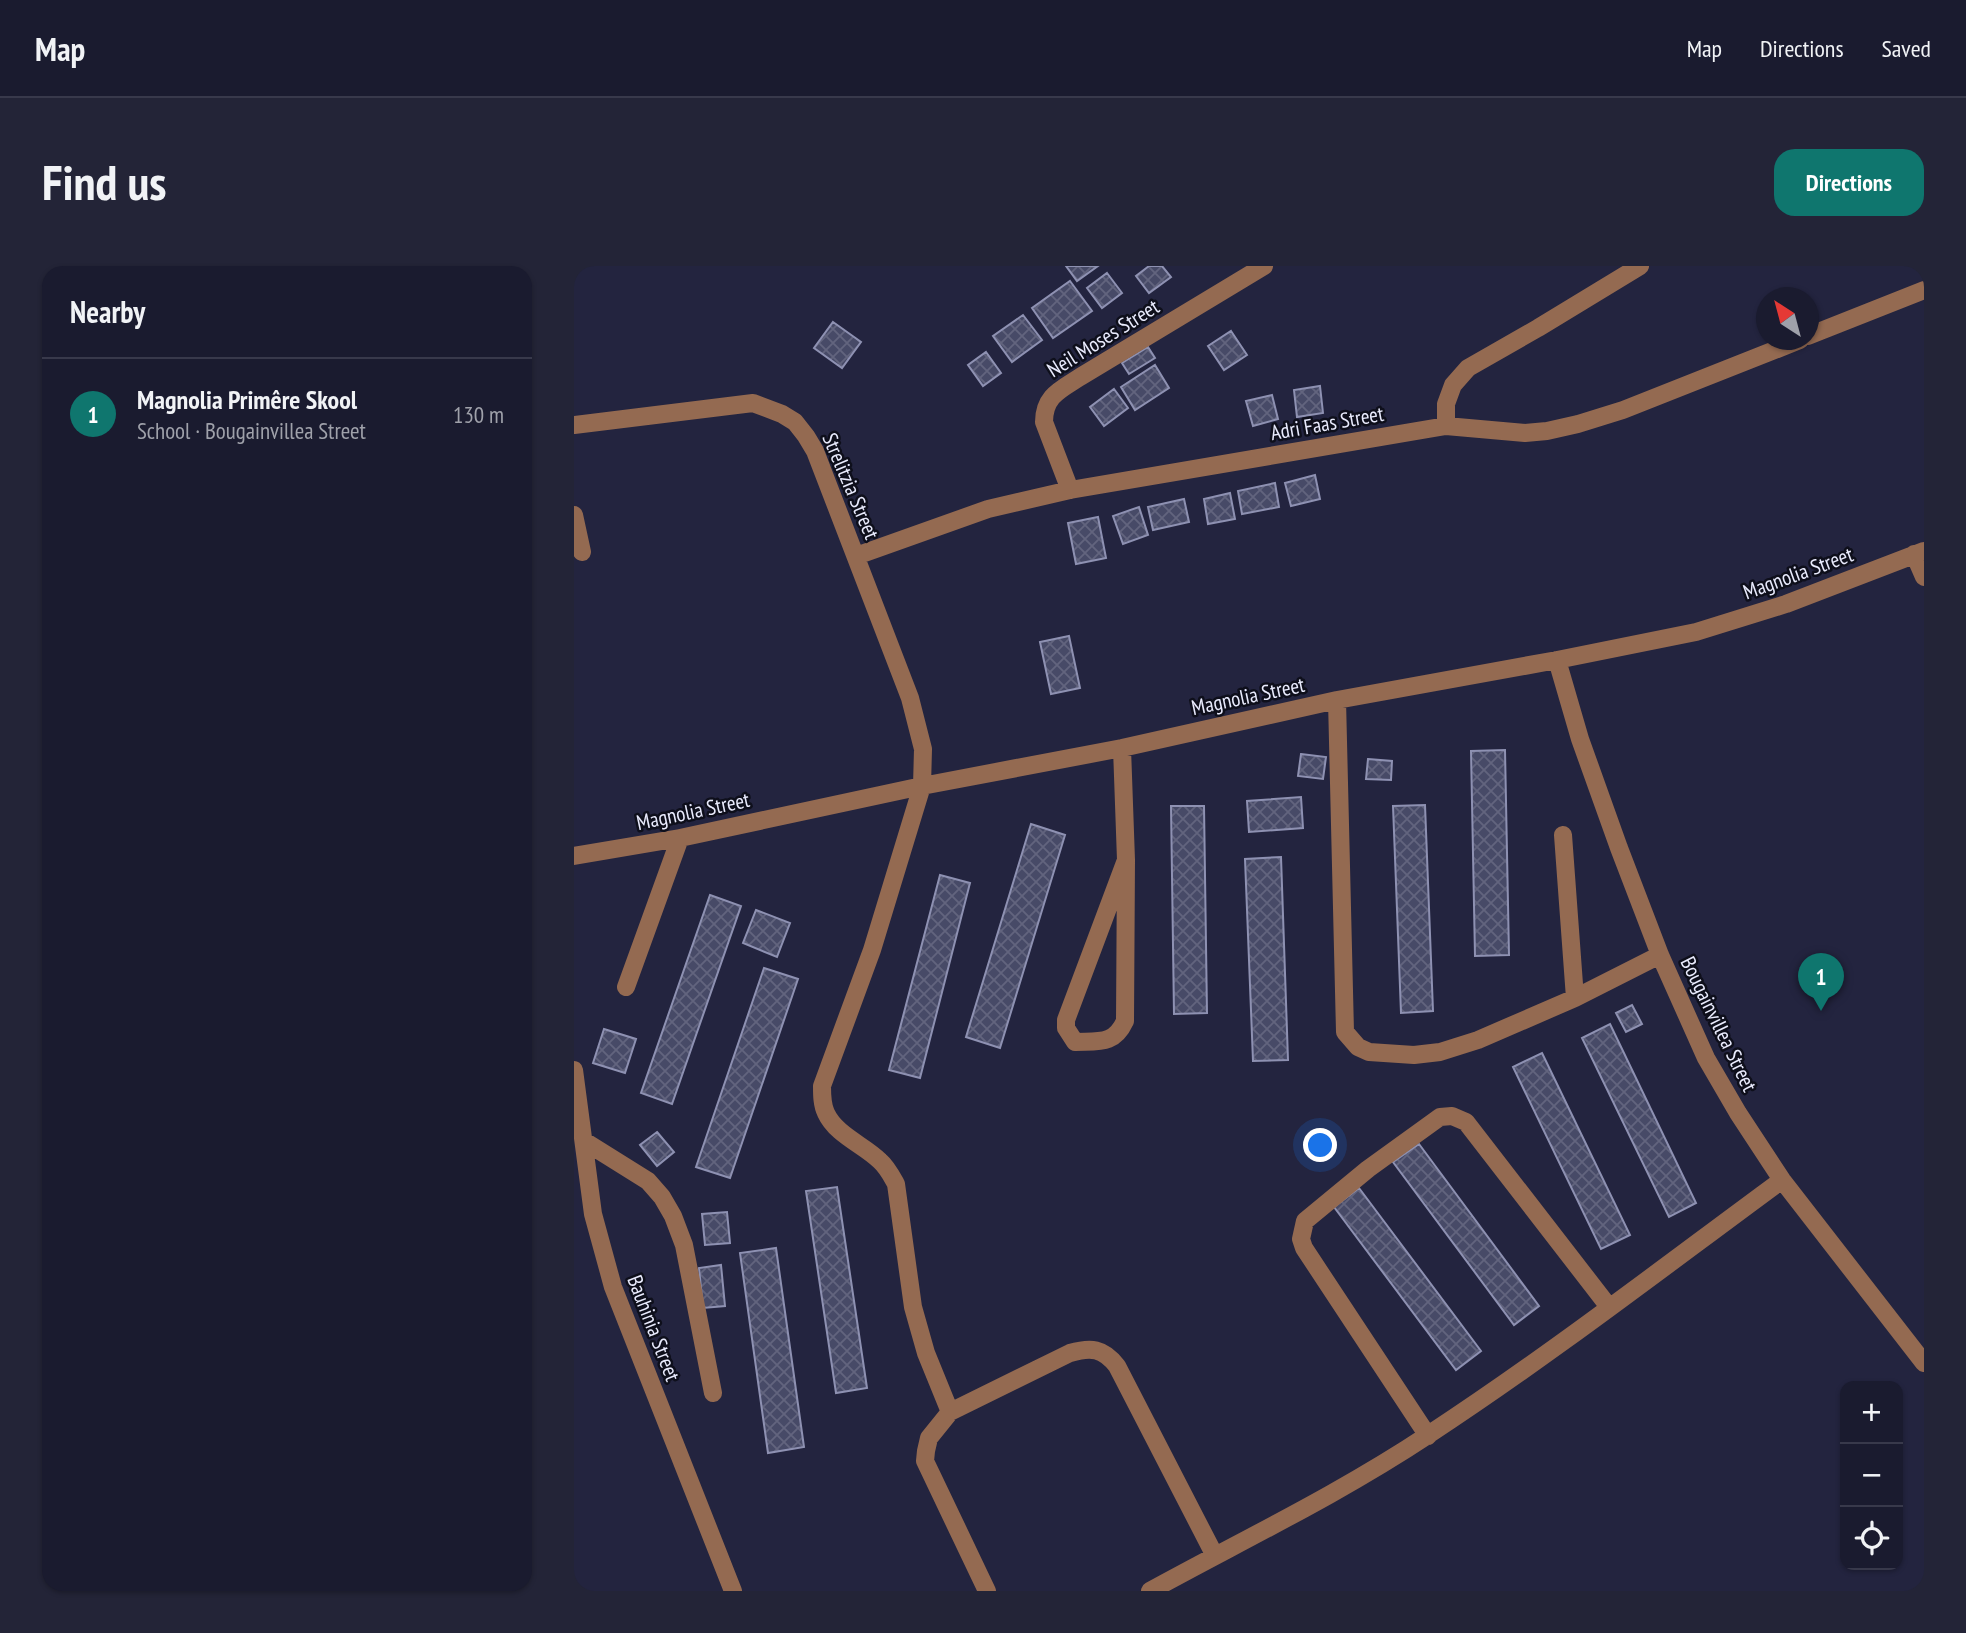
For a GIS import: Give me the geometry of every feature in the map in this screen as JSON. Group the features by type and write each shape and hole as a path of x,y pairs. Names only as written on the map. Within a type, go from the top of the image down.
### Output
{"street":[{"name":"Neil Moses Street","path":"1070,490 1044,422 1044,410 1051,397 1264,266"},
{"path":"1446,426 1446,404 1453,385 1468,368 1640,266"},
{"path":"1819,332 1924,290"},
{"name":"Adri Faas Street","path":"856,556 988,509 1070,490 1446,426 1525,433 1547,431 1623,410 1775,350"},
{"name":"Strelitzia Street","path":"574,425 753,403 776,411 795,422 815,451 856,556 918,723 923,749 922,786 872,950 822,1086 822,1099 832,1124 880,1160 896,1184 913,1307 926,1353 950,1412"},
{"path":"574,515 582,552"},
{"path":"1919,552 1924,577"},
{"name":"Magnolia Street","path":"574,856 680,838 922,786 1122,748 1337,700 1696,632 1786,604 1919,552"},
{"name":"Bougainvillea Street","path":"1557,660 1580,739 1660,955 1706,1058 1782,1180 1924,1363"},
{"path":"1337,700 1345,1032 1358,1047 1369,1052 1414,1055 1440,1052 1478,1040 1575,998 1660,955"},
{"path":"1122,748 1126,860 1125,1021 1117,1035 1110,1040 1075,1042 1066,1028 1066,1020 1126,860"},
{"path":"1563,835 1575,998"},
{"path":"626,987 680,838"},
{"name":"Bauhinia Street","path":"574,1070 593,1214 613,1287 733,1591"},
{"path":"1428,1436 1304,1248 1301,1239 1305,1221 1368,1169 1440,1117 1452,1116 1466,1122 1609,1307"},
{"path":"584,1141 648,1181 673,1216 684,1245 713,1393"},
{"path":"1150,1591 1331,1496 1428,1436 1782,1180"},
{"path":"987,1591 925,1461 929,1438 950,1412 1070,1353 1084,1349 1099,1350 1110,1356 1117,1366 1215,1556"}],"building":[{"path":"1066,266 1098,266 1077,281"},
{"path":"1149,266 1162,266 1171,277 1149,293 1136,276"},
{"path":"1107,273 1122,293 1102,308 1087,288"},
{"path":"1070,281 1092,311 1053,338 1032,308"},
{"path":"1023,315 1042,340 1012,362 993,336"},
{"path":"833,322 861,342 842,368 814,348"},
{"path":"1231,331 1247,355 1224,370 1208,346"},
{"path":"1148,347 1155,358 1129,374 1122,363"},
{"path":"986,352 1001,373 983,386 968,365"},
{"path":"1155,365 1169,388 1135,410 1121,387"},
{"path":"1320,386 1323,413 1297,417 1294,390"},
{"path":"1114,389 1128,408 1104,426 1090,407"},
{"path":"1272,395 1278,419 1253,426 1246,401"},
{"path":"1315,475 1320,499 1291,506 1285,483"},
{"path":"1275,483 1279,507 1242,514 1238,491"},
{"path":"1230,493 1235,519 1208,524 1204,499"},
{"path":"1184,499 1189,522 1153,530 1148,507"},
{"path":"1139,507 1148,535 1123,544 1113,516"},
{"path":"1098,517 1106,558 1076,564 1068,523"},
{"path":"1069,636 1080,688 1051,694 1040,642"},
{"path":"1505,750 1509,955 1475,956 1471,751"},
{"path":"1301,754 1326,757 1323,779 1298,776"},
{"path":"1368,759 1392,761 1391,780 1366,779"},
{"path":"1301,797 1303,828 1249,832 1247,801"},
{"path":"1425,805 1433,1011 1401,1013 1393,806"},
{"path":"1171,806 1204,806 1207,1013 1174,1014"},
{"path":"1031,824 1065,835 1000,1048 966,1037"},
{"path":"1281,857 1288,1060 1253,1061 1245,859"},
{"path":"940,875 970,883 920,1078 889,1070"},
{"path":"710,895 741,906 672,1104 641,1093"},
{"path":"756,910 790,923 777,957 743,943"},
{"path":"764,968 798,979 730,1178 696,1167"},
{"path":"1632,1005 1642,1024 1626,1032 1616,1013"},
{"path":"1610,1024 1696,1203 1669,1217 1582,1038"},
{"path":"604,1029 636,1039 625,1073 593,1063"},
{"path":"1542,1053 1630,1235 1601,1249 1513,1067"},
{"path":"657,1132 674,1152 657,1166 640,1145"},
{"path":"1419,1144 1539,1306 1514,1325 1393,1162"},
{"path":"837,1187 867,1388 836,1393 806,1191"},
{"path":"1359,1188 1481,1351 1456,1370 1334,1207"},
{"path":"727,1212 730,1243 705,1245 702,1214"},
{"path":"776,1248 804,1447 768,1453 740,1253"},
{"path":"721,1265 725,1306 703,1308 699,1268"}],"place":[{"name":"Magnolia Primêre Skool","path":"1821,1011"}]}
